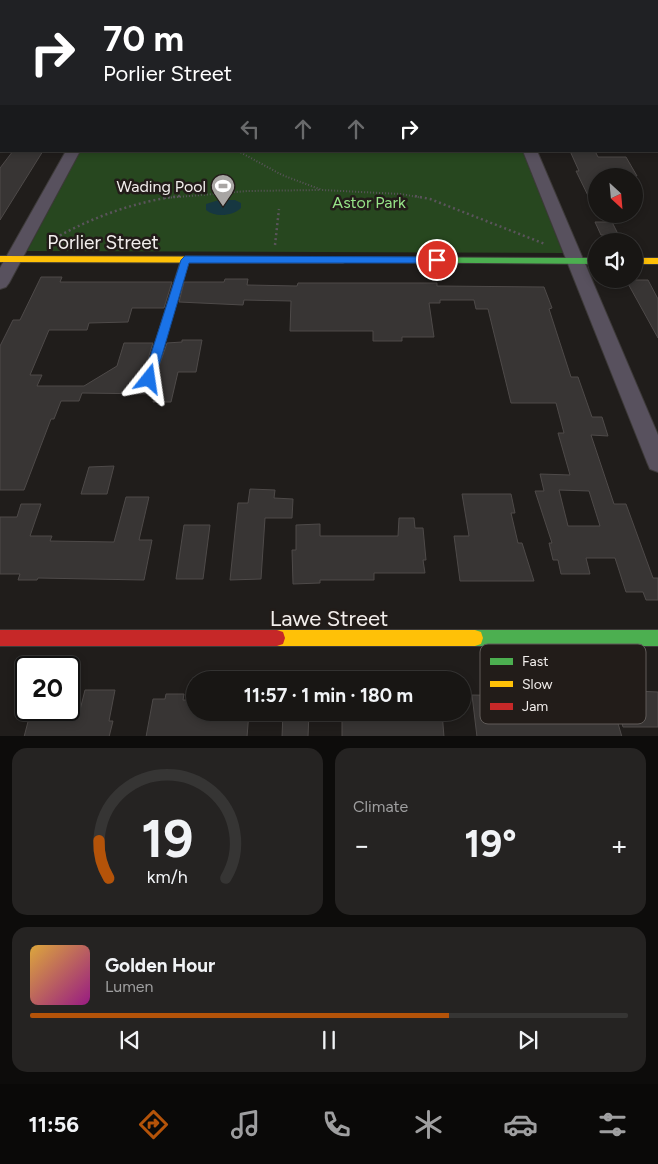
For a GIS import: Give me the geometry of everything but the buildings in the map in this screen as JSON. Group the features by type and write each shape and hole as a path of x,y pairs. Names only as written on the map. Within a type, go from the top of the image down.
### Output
{"street":[{"path":"0,283 7,259 72,152"},
{"path":"530,152 658,462"},
{"name":"Porlier Street","path":"7,259 588,261"},
{"path":"643,261 658,261"},
{"name":"Lawe Street","path":"0,638 658,638"}],"lane":[{"path":"149,379 185,260"}],"path":[{"path":"240,152 282,175 322,190"},
{"path":"43,249 47,243 60,235 126,208 162,198 248,191 322,190 400,194 430,199 548,246"},
{"path":"275,250 279,209"}],"green space":[{"name":"Astor Park","path":"79,152 523,152 563,253 27,251"}],"water":[{"name":"Wading Pool","path":"219,200 235,200 241,203 241,208 238,211 224,215 210,213 206,210 206,204"}],"traffic: fast":[{"path":"343,260 588,261"},
{"path":"475,638 658,638"}],"traffic: slow":[{"path":"0,259 343,260"},
{"path":"643,261 658,261"},
{"path":"277,638 475,638"}],"traffic: jam":[{"path":"0,638 277,638"}],"place":[{"name":"Wading Pool","path":"223,207"}],"route":[{"path":"149,379 185,260 437,260"}]}
